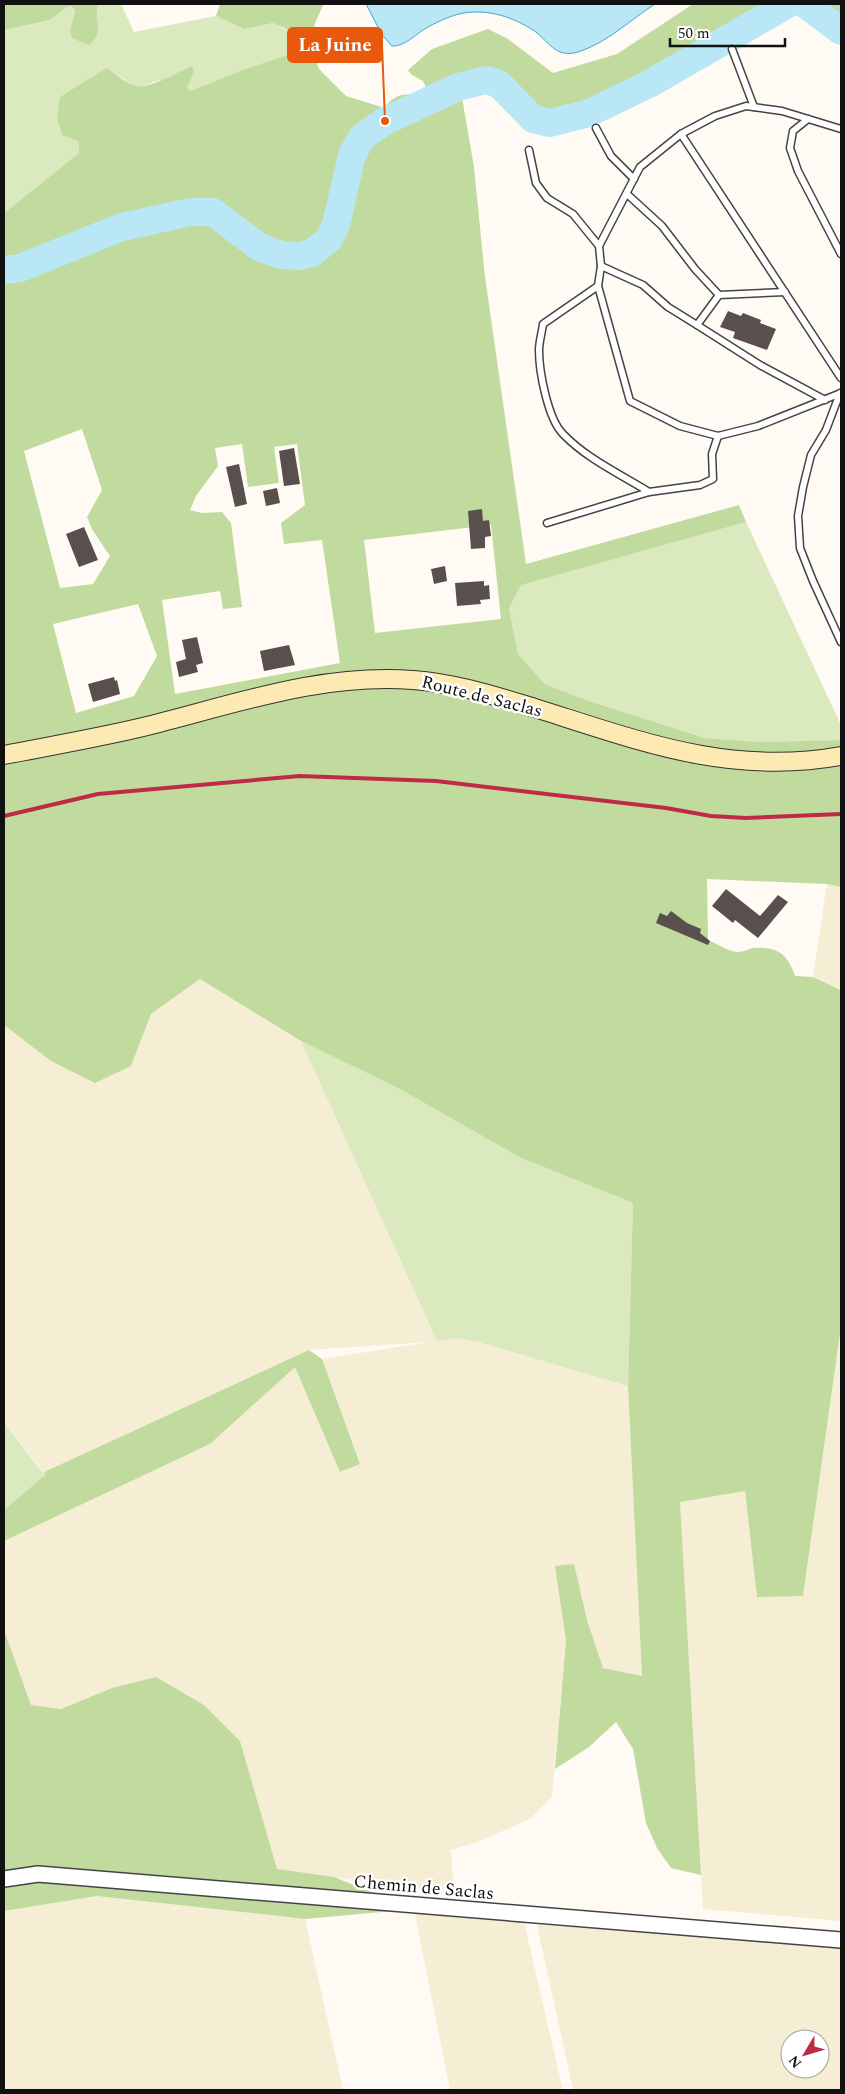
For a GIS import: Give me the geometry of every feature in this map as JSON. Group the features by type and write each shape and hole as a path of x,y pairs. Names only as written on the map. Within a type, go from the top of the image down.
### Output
{"main road":[{"name":"Route de Saclas","path":"4,754 143,727 288,689 338,683 413,680 485,693 675,751 733,760 768,763 841,756"}],"street":[{"name":"Chemin de Saclas","path":"4,1879 38,1874 841,1940"}],"lane":[{"path":"732,49 754,107"},
{"path":"599,246 640,167 681,134 715,116 746,106 782,110 841,129"},
{"path":"808,119 793,131 790,148 798,171 841,254"},
{"path":"596,128 611,156 634,180"},
{"path":"681,134 841,378"},
{"path":"529,150 536,183 547,198 573,214 599,246 601,266 598,286 630,401 680,426 718,436 758,426 841,394"},
{"path":"627,194 662,226 695,269 719,295 785,292"},
{"path":"601,266 643,285 668,307 697,326 824,400"},
{"path":"598,286 543,324 539,349 541,374 555,422 562,433 590,457 649,492"},
{"path":"697,326 719,295"},
{"path":"841,394 826,430 812,455 803,487 798,516 800,548 841,642"},
{"path":"548,523 649,492 700,485 713,479 712,454 718,436"}],"shaded area":[{"path":"827,884 841,887 841,990 813,977"},
{"path":"200,979 301,1041 437,1341 458,1338 478,1342 628,1386 642,1676 603,1668 587,1620 556,1566 566,1640 552,1797 530,1819 480,1841 451,1850 454,1893 277,1870 240,1742 112,1688 61,1709 31,1705 4,1630 4,1541 210,1444 295,1366 340,1471 360,1463 322,1359 429,1342 309,1350 44,1472 4,1423 4,1025 51,1061 131,1066 151,1014"},
{"path":"841,1326 841,1921 703,1909 680,1502 745,1491 757,1596 803,1596"},
{"path":"97,1896 305,1919 343,2090 4,2090 4,1911"},
{"path":"414,1909 524,1922 563,2090 450,2090"},
{"path":"537,1925 841,1944 841,2090 573,2090"}],"green space":[{"path":"4,4 99,4 97,9 97,35 89,45 72,38 70,30 75,10 71,6 65,8 50,20 4,30"},
{"path":"99,4 121,4 134,32 216,16 244,29 273,23 284,29 306,33 314,29 314,54 297,52 242,70 191,91 187,89 189,82 160,80 140,87 132,85 107,68 78,141 79,153 4,213 4,30 50,20 65,8 71,6 75,9 70,30"},
{"path":"220,4 323,4 314,29 306,33 293,32 273,23 244,29 216,16"},
{"path":"693,4 841,4 841,44 810,19 803,16 787,15 655,93 649,84 593,111 562,121 547,122 534,119 496,84 482,81 460,86 474,167 485,277 526,564 739,505 746,522 521,585 509,608 518,654 545,684 589,701 705,738 758,742 841,740 841,887 827,884 707,879 708,940 734,952 742,952 753,948 775,950 789,962 795,976 813,977 841,990 841,1326 803,1596 757,1597 745,1491 680,1502 701,1875 671,1868 657,1848 646,1823 633,1749 616,1722 589,1747 555,1769 566,1640 555,1566 574,1564 587,1620 603,1668 642,1676 628,1386 633,1203 519,1157 398,1088 301,1041 200,979 151,1014 131,1066 95,1083 51,1061 4,1025 4,213 79,153 78,141 62,135 57,117 60,97 107,68 129,83 142,86 157,82 192,66 194,72 187,88 191,91 242,70 297,52 314,54 319,69 346,96 385,108 388,103 400,95 419,97 428,92 423,81 412,75 408,70 432,49 488,29 508,39 553,73 617,54","holes":["82,429 102,490 87,517 93,531 110,556 93,584 60,588 24,451","242,444 248,487 279,483 274,447 297,444 305,505 281,523 284,544 322,540 340,663 175,694 162,600 220,591 223,609 242,607 231,523 222,512 202,513 190,510 196,496 218,466 215,448","491,525 501,619 375,633 364,540","138,604 157,656 134,696 76,713 53,624"]},
{"path":"746,522 841,725 841,740 758,742 705,738 589,701 545,684 518,654 509,608 520,585"},
{"path":"301,1041 398,1088 519,1157 633,1203 628,1386 478,1342 458,1338 437,1341"},
{"path":"309,1350 322,1359 360,1464 340,1472 295,1367 210,1444 4,1541 4,1510 45,1475 44,1472"},
{"path":"4,1423 45,1475 4,1510"},
{"path":"4,1630 31,1705 61,1709 112,1688 156,1677 204,1705 240,1741 277,1869 334,1877 414,1909 305,1919 97,1896 4,1911"}],"water":[{"path":"366,4 655,4 599,43 578,52 563,53 552,47 533,30 517,21 500,15 482,12 464,13 441,20 402,44 392,46 382,35"}],"building":[{"path":"728,311 741,316 743,313 761,320 760,323 776,329 767,350 733,338 735,332 720,327"},
{"path":"294,448 300,484 284,486 279,451"},
{"path":"239,464 247,504 235,507 226,467"},
{"path":"277,488 280,503 266,506 263,491"},
{"path":"482,509 483,521 489,520 491,536 485,537 485,548 471,549 468,511"},
{"path":"84,527 98,560 79,567 66,534"},
{"path":"445,566 447,581 434,584 431,569"},
{"path":"484,581 484,586 489,585 490,599 480,600 481,604 457,606 455,583"},
{"path":"197,637 203,663 196,665 198,672 179,677 176,662 186,659 182,640"},
{"path":"289,645 295,665 264,671 260,651"},
{"path":"114,677 115,681 117,680 120,694 93,702 88,684"},
{"path":"726,889 760,916 778,895 788,902 758,938 735,920 733,923 712,906"},
{"path":"671,911 687,923 701,929 700,933 710,941 708,945 656,923 660,913 667,916"}],"waterway":[{"path":"4,270 20,268 122,227 190,212 213,212 259,247 281,255 299,256 312,253 329,239 336,225 352,155 362,137 385,121 458,87 486,80 499,84 533,119 550,123 589,113 649,84 788,4"},
{"path":"805,4 841,31"}],"railway":[{"path":"4,816 98,794 300,776 436,781 666,808 711,816 746,818 841,814"}],"place":[{"name":"La Juine","path":"385,121"}]}
